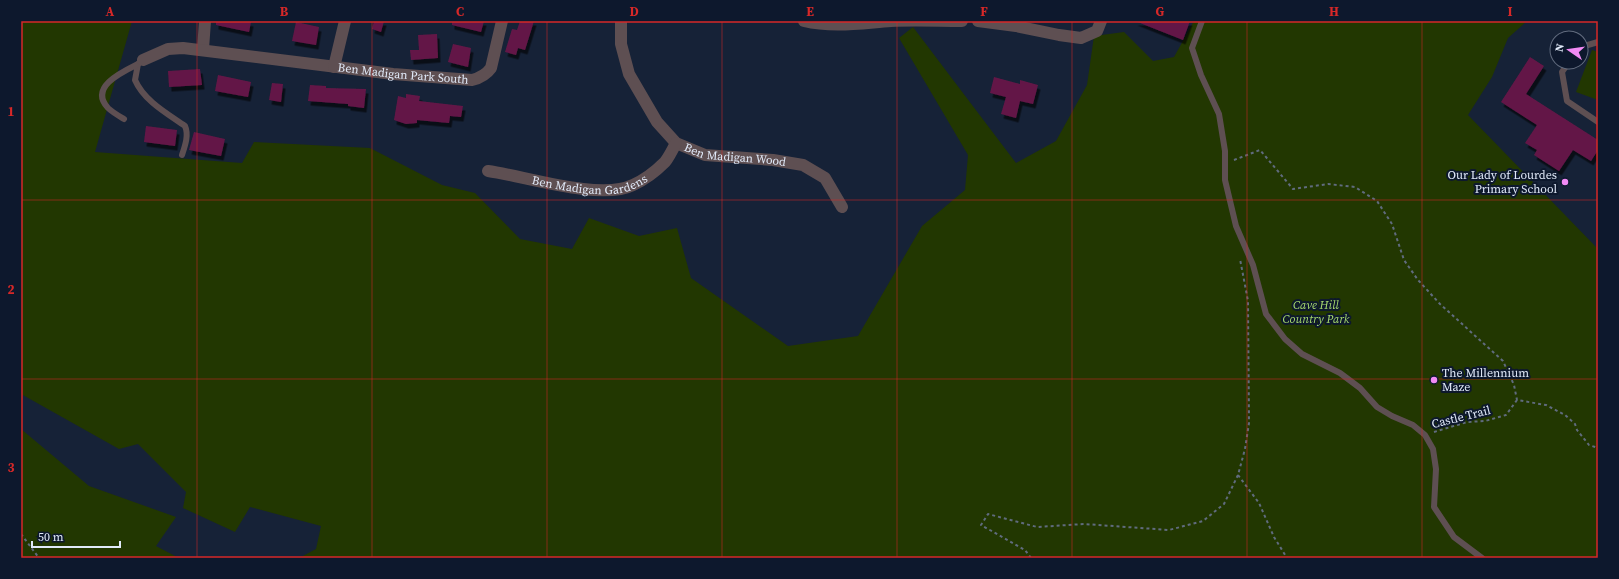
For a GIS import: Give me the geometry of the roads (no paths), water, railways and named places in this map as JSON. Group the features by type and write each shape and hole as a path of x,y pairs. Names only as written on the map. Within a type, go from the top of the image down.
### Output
{"street":[{"path":"203,49 205,21"},
{"path":"334,67 345,21"},
{"name":"Ben Madigan Park South","path":"141,62 168,49 203,49 393,74 452,79 476,79 487,73 491,68 502,21"},
{"name":"Ben Madigan Wood","path":"621,21 621,44 629,74 656,122 676,143 705,155 773,160 803,165 825,178 842,207"},
{"path":"804,21 827,25 891,21 962,21"},
{"path":"978,21 1016,26 1081,38 1097,31 1101,21"},
{"name":"Ben Madigan Gardens","path":"488,171 590,190 616,189 632,186 649,175 666,161 676,143"}],"lane":[{"path":"1202,21 1192,48 1201,75 1219,114 1225,151 1225,180 1236,226 1254,265 1266,314 1285,339 1302,354 1340,373 1360,388 1377,407 1392,416 1413,425 1426,435 1433,449 1436,469 1434,507 1454,537 1482,558"},
{"path":"124,119 108,108 104,102 103,94 105,87 110,79 141,62"},
{"path":"141,62 135,75 135,80 138,86 159,107 185,126 187,130 182,156"},
{"path":"1563,70 1562,72 1567,101 1598,122"}],"place":[{"name":"Our Lady of Lourdes Primary School","path":"1565,182"},
{"name":"The Millennium Maze","path":"1434,380"}],"park label":[{"name":"Cave Hill Country Park","path":"1316,312"}]}
